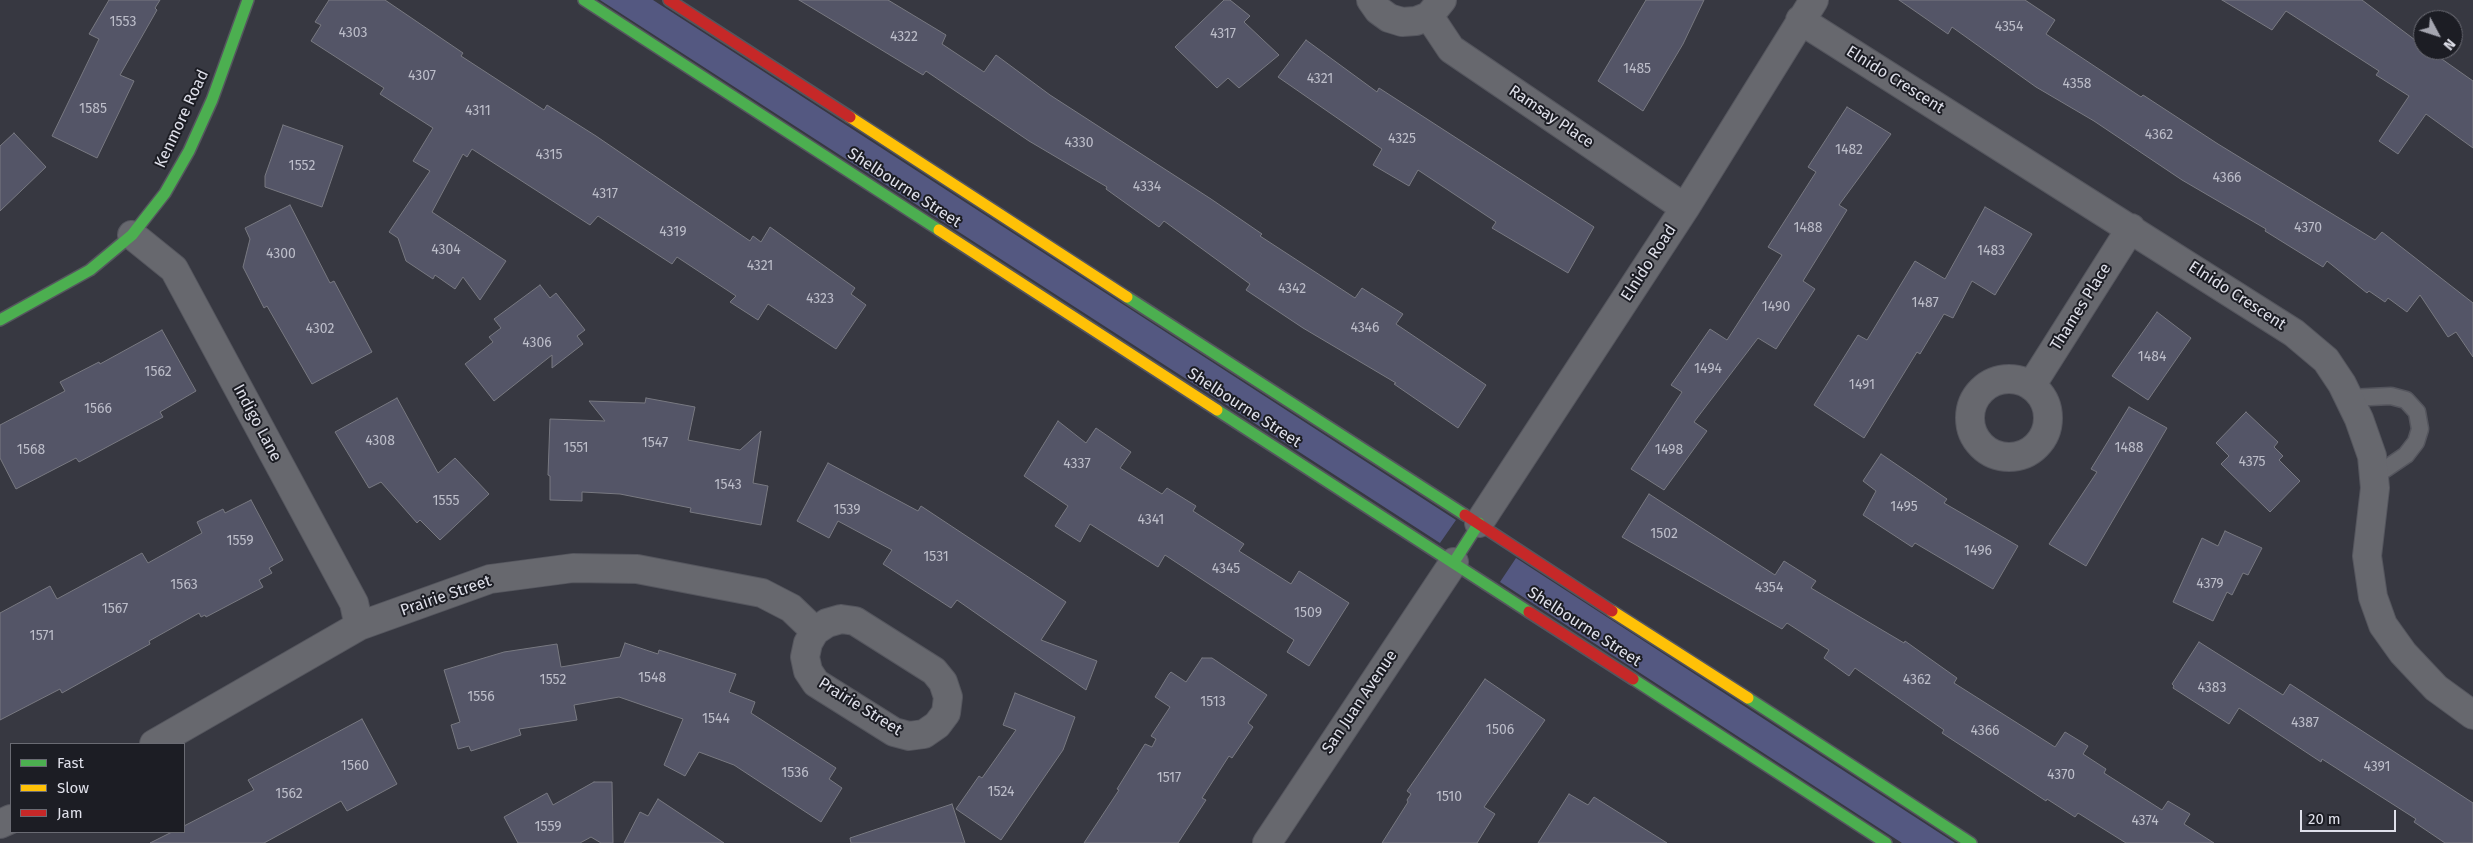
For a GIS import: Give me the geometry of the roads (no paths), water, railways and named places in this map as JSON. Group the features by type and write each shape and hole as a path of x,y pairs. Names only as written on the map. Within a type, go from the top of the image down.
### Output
{"main road":[{"name":"Kenmore Road","path":"0,320 90,270 132,235 165,192 189,151 212,100 248,0"},
{"name":"Shelbourne Street","path":"584,0 1886,843"},
{"name":"Shelbourne Street","path":"669,0 1289,402 1480,523 1971,843"},
{"path":"1454,562 1480,523"}],"street":[{"name":"Ramsay Place","path":"1371,0 1378,10 1390,18 1402,22 1416,21 1436,8 1451,49 1685,208"},
{"name":"Elnido Road","path":"1480,523 1685,208 1807,10"},
{"name":"Elnido Crescent","path":"1807,10 2131,228 2294,333 2326,360 2349,398 2372,456 2376,476 2367,556 2373,597 2383,625 2402,653 2436,688 2473,715"},
{"name":"Thames Place","path":"2031,386 2131,228"},
{"name":"Indigo Lane","path":"132,235 174,269 354,603 359,626"},
{"name":"San Juan Avenue","path":"1267,843 1454,562"},
{"name":"Prairie Street","path":"156,743 359,626 490,579 573,568 637,569 762,593 791,608 815,631"},
{"name":"Prairie Street","path":"841,619 855,621 934,671 944,682 948,697 946,712 937,725 924,734 909,736 894,732 816,682 808,671 805,657 808,643 815,631 827,623 841,619"}],"lane":[{"path":"2349,398 2391,396 2406,400 2418,412 2420,429 2416,442 2406,455 2376,476"}]}
